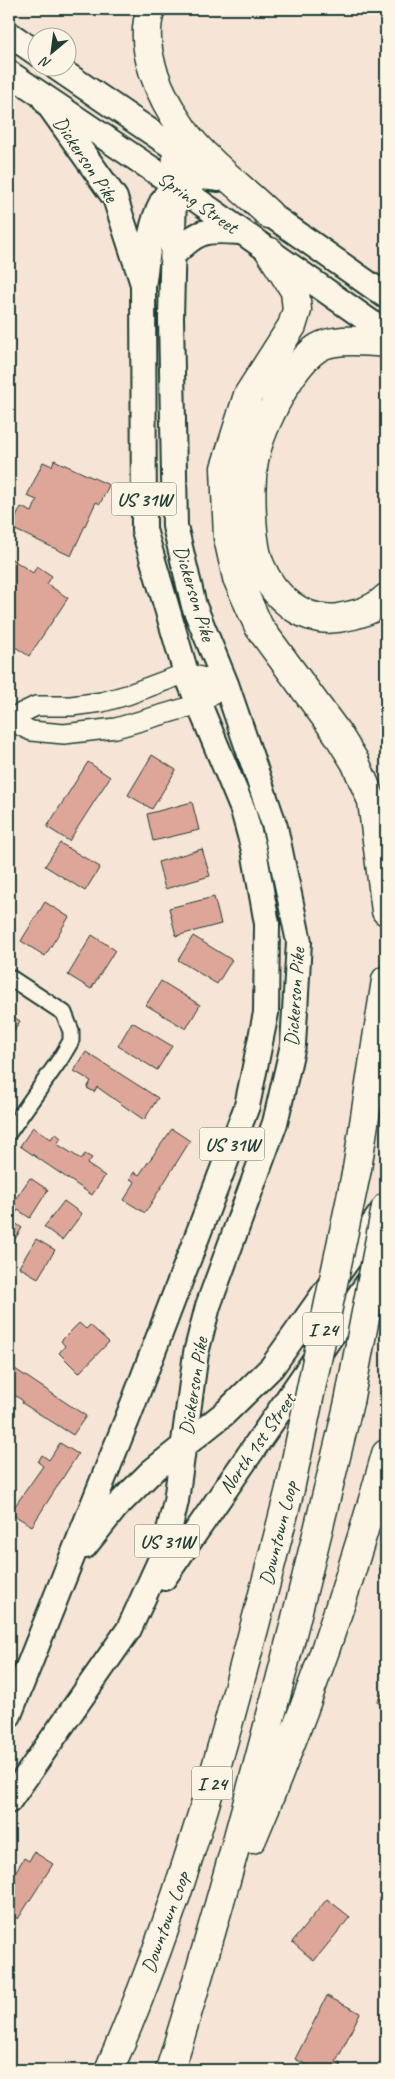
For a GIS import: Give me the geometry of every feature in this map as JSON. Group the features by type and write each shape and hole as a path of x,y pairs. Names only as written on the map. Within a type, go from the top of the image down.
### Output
{"highway":[{"path":"151,9 147,47 158,84 184,131 269,214"},
{"path":"270,252 295,291 297,310 292,326 248,395 225,468 228,538 237,578 259,627 337,733 356,762 366,785 372,801 386,911"},
{"path":"386,343 352,339 317,348 292,375 266,424 253,466 251,503 259,563 271,586 285,601 308,616 331,619 357,615 386,598"},
{"name":"Downtown Loop","path":"109,2070 169,1917 236,1702 290,1488 357,1169 386,980"},
{"name":"Downtown Loop","path":"170,2070 212,1933 308,1576 349,1402 386,1206"},
{"path":"212,1933 275,1785 349,1580 386,1454"}],"main road":[{"path":"9,34 28,47"},
{"name":"Spring Street","path":"9,73 174,184 386,333"},
{"name":"Spring Street","path":"72,78 386,296"},
{"name":"Dickerson Pike","path":"9,1715 68,1569 247,1106 266,1013 267,924 254,850 243,810 186,673 144,530 143,284 115,198 44,96"},
{"name":"Dickerson Pike","path":"9,1801 128,1629 164,1552 176,1501 196,1353 208,1306 277,1113 293,1045 299,942 275,827 226,684 194,606 175,526 171,325 175,148"},
{"path":"143,284 153,226 159,209 174,184 190,177 219,179"},
{"path":"174,254 194,235 208,230 242,232"},
{"name":"North 1st Street","path":"68,1569 116,1507 151,1472 224,1413 272,1368 386,1206"},
{"name":"North 1st Street","path":"128,1629 386,1257"}],"street":[{"path":"9,720 36,706 71,706 102,702 128,695 186,673 226,684"},
{"path":"9,720 31,730 64,734 116,728 199,704 226,684"},
{"path":"9,977 64,1013 71,1031 71,1041 61,1058 9,1132"}],"building":[{"path":"54,460 109,485 100,504 96,502 71,556 11,528 21,507 32,512 37,500 27,496 43,462 52,466"},
{"path":"9,557 33,573 37,566 52,576 47,584 68,598 29,656 9,643"},
{"path":"152,755 176,770 152,809 128,795"},
{"path":"88,762 110,777 69,841 47,827"},
{"path":"192,802 199,830 153,841 147,814"},
{"path":"60,843 100,867 85,891 45,866"},
{"path":"202,849 210,876 165,889 158,862"},
{"path":"214,897 221,924 176,936 169,908"},
{"path":"45,902 69,917 45,956 21,941"},
{"path":"92,935 115,950 91,989 68,975"},
{"path":"193,936 232,960 217,984 178,960"},
{"path":"161,981 200,1005 186,1029 146,1005"},
{"path":"9,1014 20,1021 9,1039"},
{"path":"132,1022 172,1046 157,1070 118,1046"},
{"path":"86,1052 158,1098 144,1120 97,1087 94,1092 87,1088 91,1081 74,1071"},
{"path":"33,1127 51,1139 55,1133 61,1138 57,1144 81,1159 85,1154 92,1158 87,1164 105,1176 92,1195 20,1146"},
{"path":"172,1129 190,1141 145,1213 124,1200 135,1182 130,1179 134,1172 139,1175"},
{"path":"30,1178 48,1190 30,1218 18,1210 11,1220 22,1228 9,1248 9,1197 14,1201"},
{"path":"64,1201 82,1214 62,1240 44,1227"},
{"path":"36,1239 55,1250 38,1278 19,1267"},
{"path":"79,1323 86,1329 90,1325 109,1342 79,1373 59,1353 65,1346 61,1341"},
{"path":"15,1369 86,1416 73,1435 22,1403 23,1401 9,1391 9,1378"},
{"path":"60,1443 78,1454 32,1526 10,1513 43,1466 38,1462 42,1455 49,1460"},
{"path":"386,1687 386,1708 377,1702"},
{"path":"34,1852 53,1864 18,1919 9,1913 9,1882 24,1858 29,1861"},
{"path":"327,1899 350,1917 314,1961 292,1942"},
{"path":"327,1996 360,2013 336,2062 341,2064 338,2070 317,2070 295,2059"}]}
